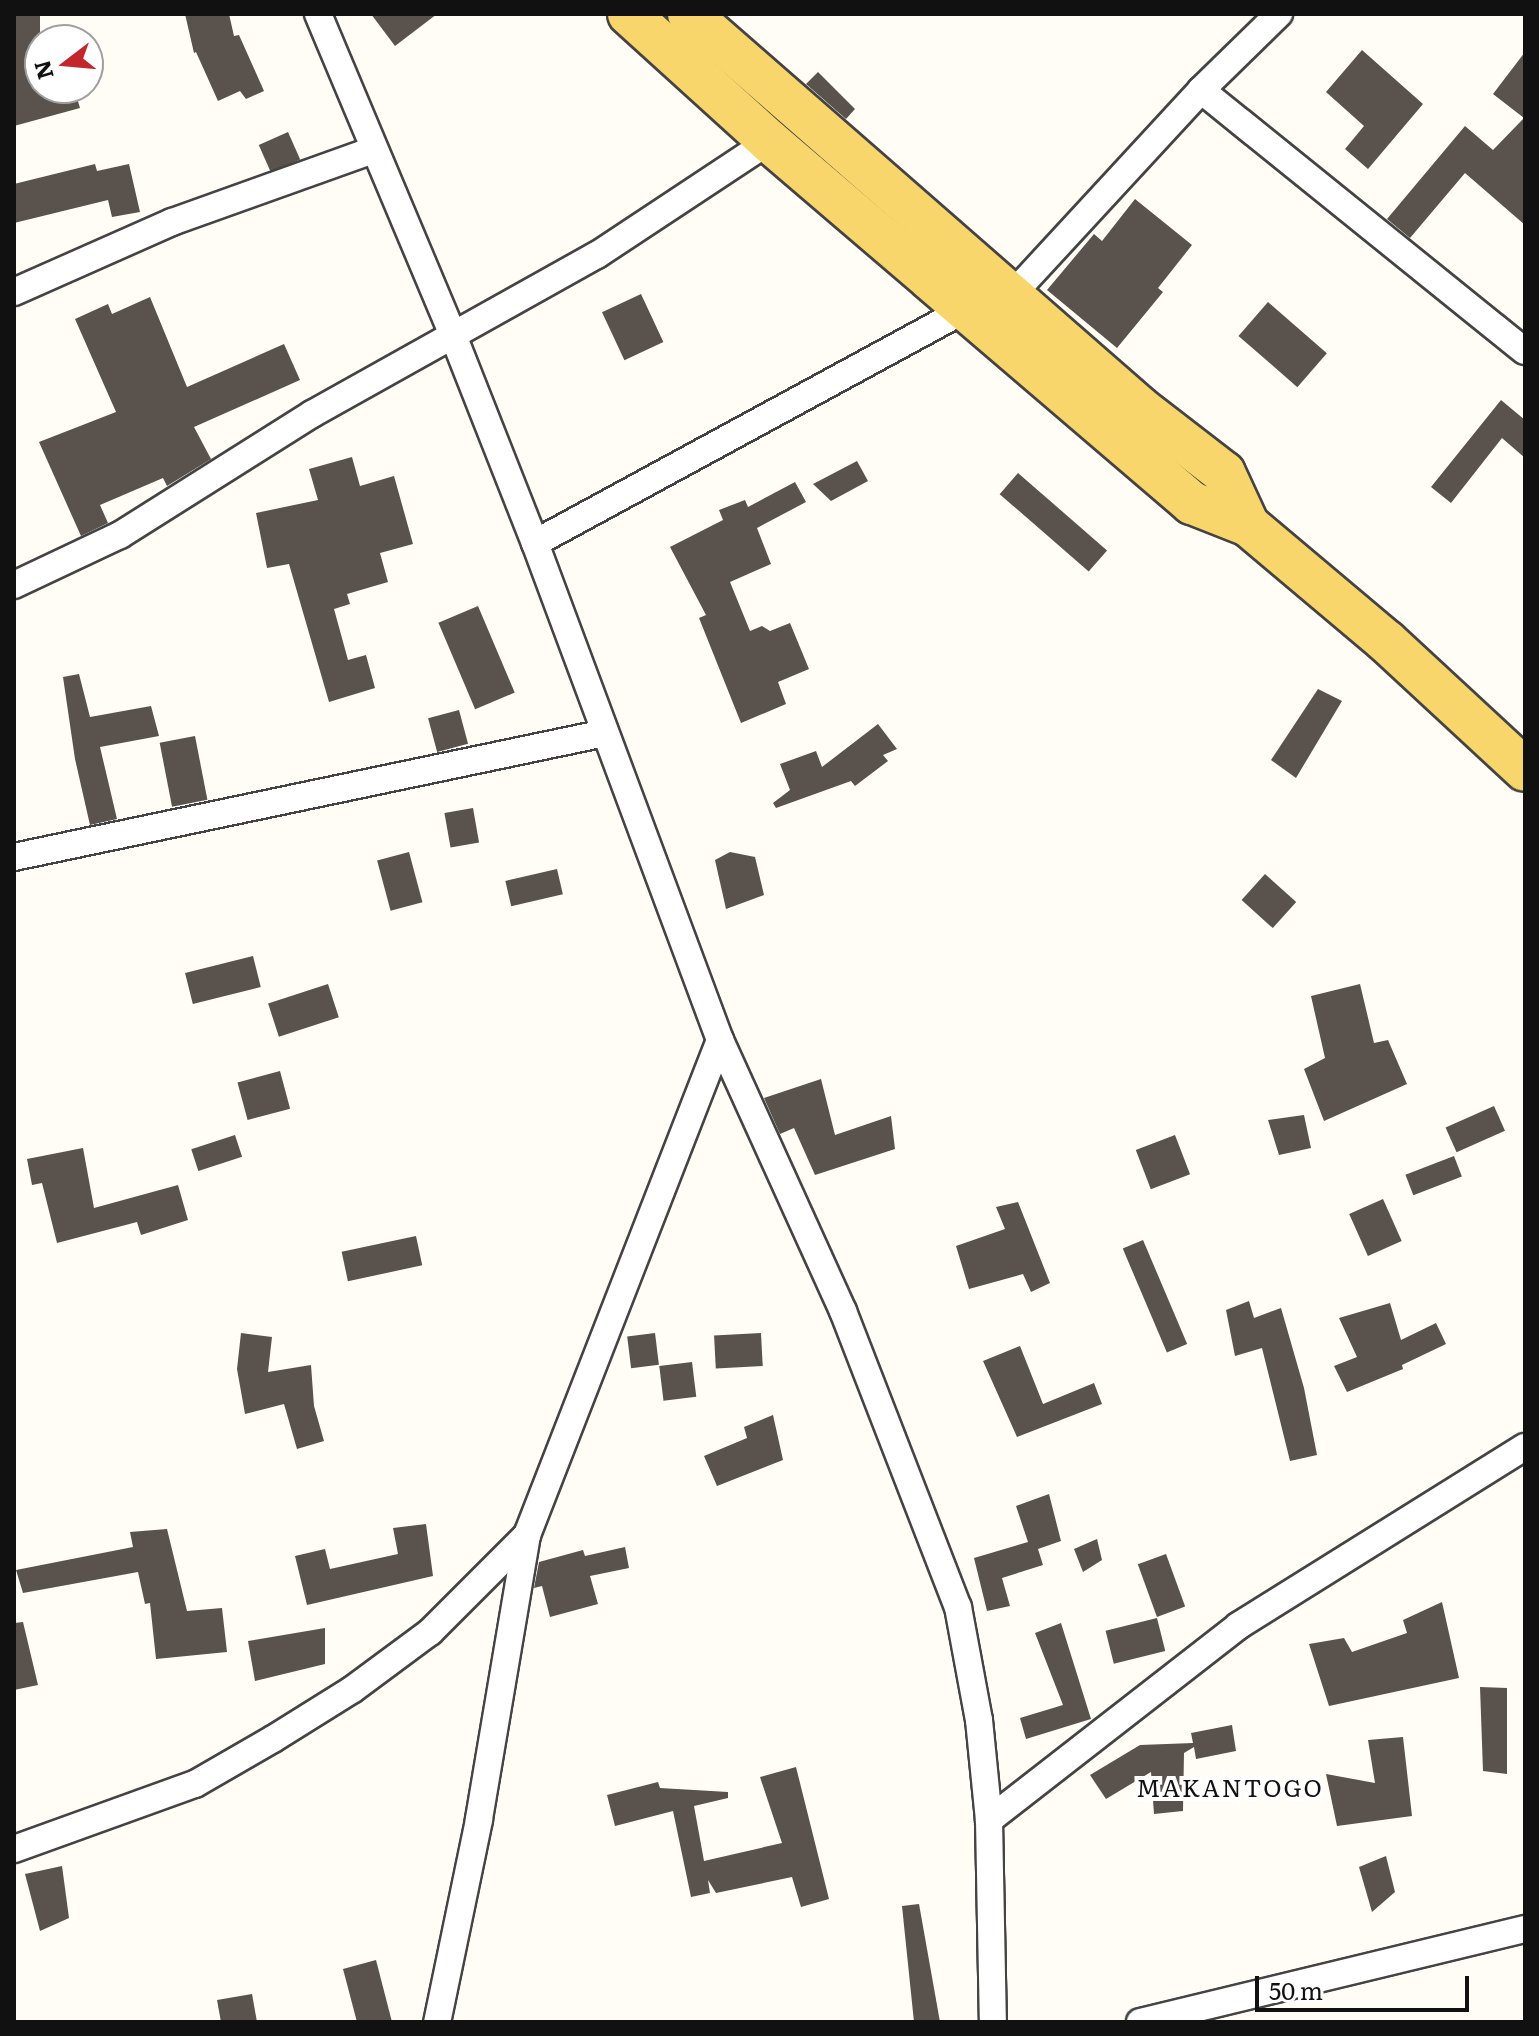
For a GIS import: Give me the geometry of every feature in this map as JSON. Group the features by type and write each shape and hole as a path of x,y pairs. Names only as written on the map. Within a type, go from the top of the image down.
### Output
{"main road":[{"path":"629,14 769,141 1192,503 1248,525 1387,642 1525,770"},
{"path":"689,14 1140,408 1224,473 1248,525"}],"street":[{"path":"318,14 453,335 535,543 720,1040 843,1311 958,1607 979,1720 989,1820 993,2022"},
{"path":"1011,296 1201,90 1279,14"},
{"path":"1201,90 1525,351"},
{"path":"14,585 120,535 312,414 597,255 769,141"},
{"path":"14,292 172,222 373,150"},
{"path":"535,543 967,308"},
{"path":"14,857 605,733"},
{"path":"437,2022 479,1820 527,1535 720,1040"},
{"path":"989,1820 1238,1626 1525,1447"},
{"path":"14,1849 195,1784 273,1739 353,1689 430,1632 527,1535"},
{"path":"1154,2021 1525,1929"}],"building":[{"path":"14,14 40,14 40,24 24,24 24,104 79,104 80,108 14,126"},
{"path":"185,14 229,14 234,36 239,35 264,91 246,99 240,91 218,101 194,53"},
{"path":"371,14 437,14 395,46"},
{"path":"1362,50 1423,104 1368,169 1345,149 1364,126 1326,92"},
{"path":"1525,52 1525,225 1465,173 1410,238 1387,219 1465,126 1493,150 1524,118 1493,94"},
{"path":"818,72 855,109 846,119 806,84"},
{"path":"288,132 300,159 271,172 259,145"},
{"path":"95,164 97,171 129,164 140,212 112,217 108,200 14,223 14,184"},
{"path":"1135,199 1192,245 1158,288 1163,292 1117,348 1047,290 1094,234 1102,241"},
{"path":"641,294 663,342 624,360 602,312"},
{"path":"150,297 187,387 284,344 300,380 194,427 211,459 167,486 163,478 100,505 108,523 81,536 39,442 116,412 75,319 108,304 112,314"},
{"path":"1268,302 1327,353 1297,387 1238,336"},
{"path":"1501,400 1525,420 1525,458 1502,438 1451,503 1431,487"},
{"path":"352,457 360,486 394,476 413,544 380,553 388,582 347,594 350,604 334,609 348,660 366,655 375,688 329,702 289,564 267,568 256,513 318,500 309,469"},
{"path":"857,461 868,481 831,501 813,484"},
{"path":"1018,473 1107,550 1089,572 1000,494"},
{"path":"795,482 806,502 757,528 771,564 730,582 750,631 762,626 770,631 790,623 809,669 778,682 786,704 741,723 699,618 706,615 670,547 723,520 719,510 745,500 748,507"},
{"path":"478,606 515,693 475,709 438,623"},
{"path":"79,674 90,717 151,706 159,736 100,747 117,819 90,825 75,759 63,677"},
{"path":"1318,689 1342,701 1296,778 1271,760"},
{"path":"459,710 468,744 437,752 428,718"},
{"path":"878,724 897,749 883,755 888,761 855,786 851,781 776,808 773,803 790,790 780,764 816,751 822,767"},
{"path":"195,736 207,800 172,807 160,743"},
{"path":"473,808 479,842 451,848 444,813"},
{"path":"409,852 422,902 391,911 377,861"},
{"path":"730,852 755,857 764,895 726,909 715,860"},
{"path":"557,869 563,894 511,906 505,881"},
{"path":"1265,874 1296,902 1273,928 1242,900"},
{"path":"253,956 261,987 193,1004 185,973"},
{"path":"328,984 339,1017 279,1037 268,1003"},
{"path":"1360,984 1374,1043 1388,1040 1407,1084 1324,1121 1304,1069 1325,1058 1311,996"},
{"path":"280,1071 290,1109 248,1120 237,1082"},
{"path":"821,1079 835,1135 891,1116 895,1149 815,1175 794,1128 780,1134 764,1098"},
{"path":"1494,1106 1505,1131 1457,1152 1446,1128"},
{"path":"1304,1115 1311,1148 1279,1155 1268,1120"},
{"path":"235,1135 242,1157 198,1171 191,1149"},
{"path":"1175,1135 1190,1174 1151,1189 1136,1150"},
{"path":"83,1148 94,1208 178,1185 188,1220 141,1235 137,1222 57,1243 42,1183 32,1185 27,1159"},
{"path":"1454,1156 1462,1177 1413,1195 1405,1175"},
{"path":"1383,1199 1402,1241 1368,1256 1349,1214"},
{"path":"1018,1202 1050,1283 1031,1292 1023,1274 969,1289 956,1246 1005,1229 996,1207"},
{"path":"416,1236 422,1265 348,1281 342,1252"},
{"path":"1143,1240 1187,1344 1167,1353 1123,1249"},
{"path":"1249,1301 1254,1318 1281,1308 1304,1388 1317,1455 1290,1461 1262,1348 1235,1356 1226,1310"},
{"path":"1390,1303 1401,1340 1436,1323 1446,1344 1402,1365 1403,1369 1347,1392 1334,1366 1357,1357 1339,1318"},
{"path":"241,1333 272,1337 268,1372 311,1365 314,1406 324,1441 297,1449 284,1404 245,1414 237,1369"},
{"path":"655,1333 659,1365 631,1368 627,1336"},
{"path":"761,1333 763,1366 716,1368 714,1335"},
{"path":"1020,1346 1043,1404 1094,1383 1102,1404 1017,1437 983,1361"},
{"path":"692,1362 696,1397 664,1401 659,1366"},
{"path":"773,1415 783,1460 717,1486 704,1456 747,1438 744,1427"},
{"path":"1049,1494 1061,1541 1038,1549 1043,1565 1002,1578 1010,1606 987,1611 974,1558 1028,1542 1016,1506"},
{"path":"426,1524 433,1576 307,1605 295,1556 325,1549 330,1569 398,1554 393,1528"},
{"path":"167,1529 187,1611 222,1608 227,1652 156,1659 150,1603 145,1604 138,1572 23,1593 16,1570 133,1547 130,1532"},
{"path":"1097,1539 1102,1560 1083,1572 1074,1549"},
{"path":"625,1547 629,1568 590,1576 598,1604 550,1617 542,1586 534,1588 539,1562 583,1550 585,1556"},
{"path":"1166,1554 1185,1607 1157,1617 1138,1564"},
{"path":"1442,1602 1459,1678 1329,1706 1309,1644 1344,1638 1352,1652 1407,1633 1403,1620"},
{"path":"1157,1618 1165,1651 1114,1664 1106,1631"},
{"path":"23,1622 38,1685 14,1690 14,1623"},
{"path":"1061,1623 1091,1719 1026,1739 1020,1718 1063,1705 1035,1633"},
{"path":"325,1628 325,1664 255,1681 248,1641"},
{"path":"1480,1687 1507,1688 1507,1774 1483,1771"},
{"path":"1232,1725 1236,1751 1196,1759 1194,1747 1184,1753 1183,1811 1154,1814 1151,1772 1106,1799 1090,1775 1140,1745 1193,1743 1191,1733"},
{"path":"1403,1737 1412,1816 1337,1826 1326,1774 1375,1783 1368,1740"},
{"path":"796,1767 829,1899 801,1907 792,1877 716,1893 708,1880 710,1893 691,1897 673,1811 615,1826 607,1795 658,1782 660,1788 728,1792 728,1798 694,1806 704,1861 782,1843 760,1777"},
{"path":"1386,1856 1395,1892 1372,1912 1359,1867"},
{"path":"62,1866 69,1918 40,1931 25,1874"},
{"path":"919,1904 940,2022 914,2022 902,1906"},
{"path":"376,1960 392,2022 357,2022 343,1969"},
{"path":"252,1994 257,2022 221,2022 217,2000"}],"district":[{"name":"MAKANTOGO","path":"1230,1787"}]}
